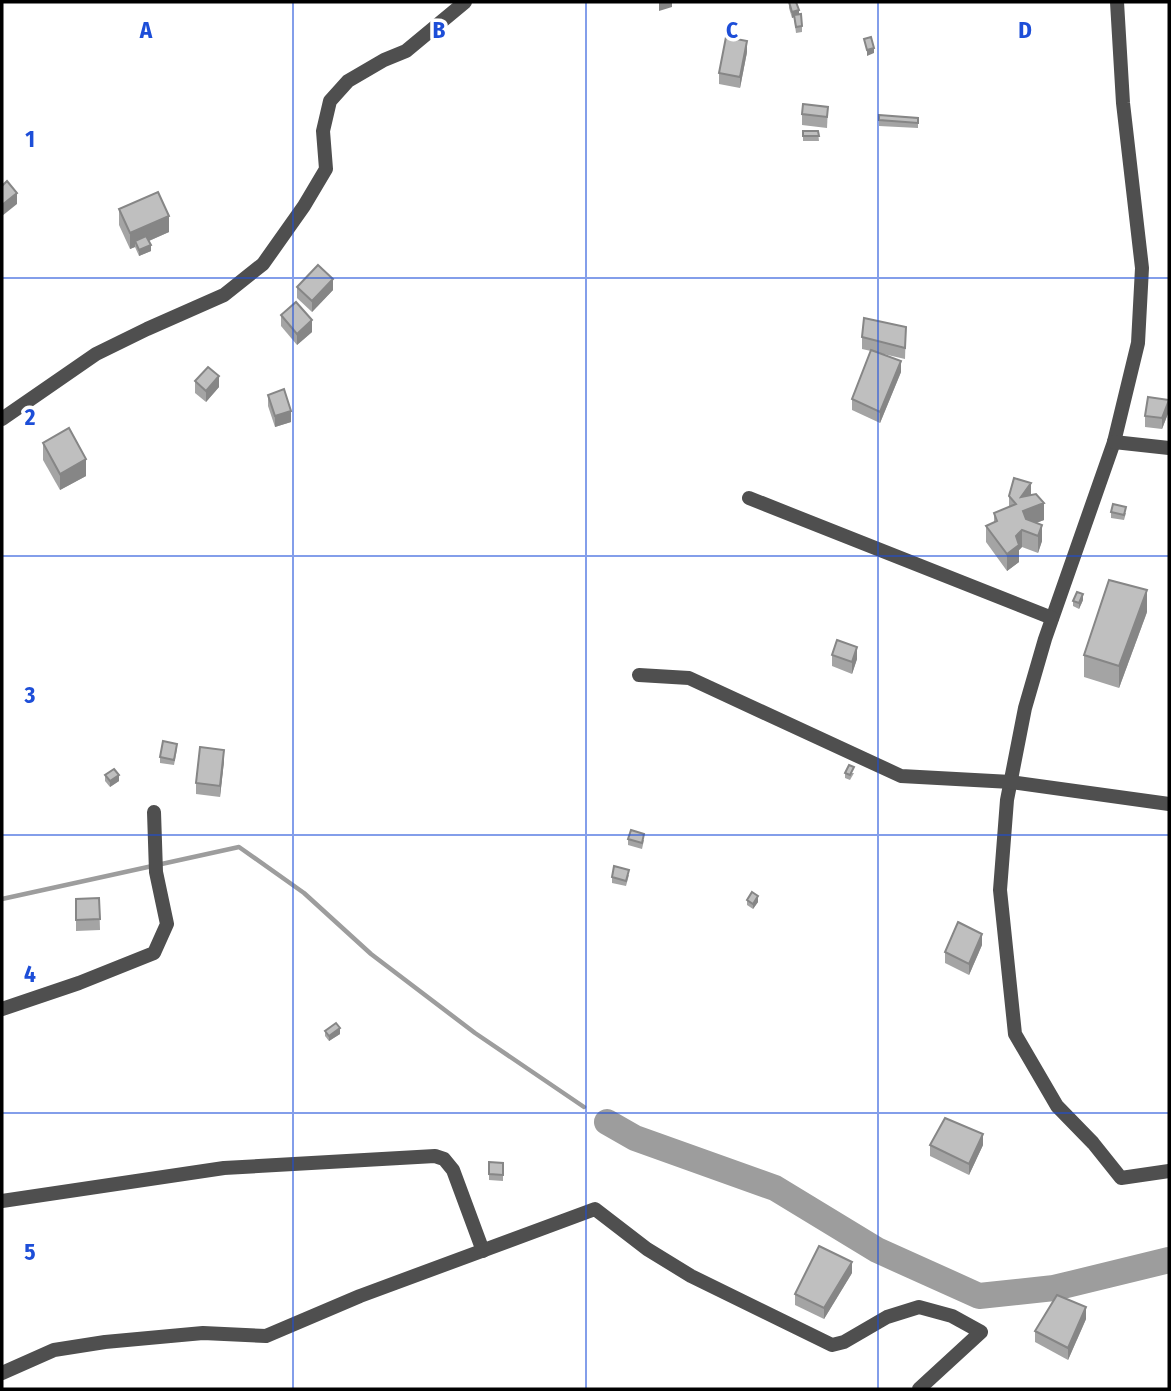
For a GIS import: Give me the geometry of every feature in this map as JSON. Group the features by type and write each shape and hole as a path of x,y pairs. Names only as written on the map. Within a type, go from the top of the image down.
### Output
{"street":[{"path":"2,419 96,355 224,295 263,264 304,206 326,169 323,131 330,102 348,81 384,60 406,51 465,2"},
{"path":"1117,2 1123,103 1142,268 1138,343 1114,442 1052,618 1025,708 1007,800 1000,890 1015,1034 1057,1106 1093,1143 1121,1178 1169,1171"},
{"path":"1114,442 1169,448"},
{"path":"749,498 1052,618"},
{"path":"639,675 689,678 901,776 1011,782 1169,804"},
{"path":"2,1009 79,983 154,953 167,924 156,866 154,812"},
{"path":"2,1201 224,1168 435,1156 444,1159 453,1170 483,1251"},
{"path":"2,1373 54,1350 105,1342 203,1332 266,1336 360,1296 595,1209 647,1249 691,1276 832,1345 844,1342 887,1317 919,1307 952,1316 981,1332 919,1389"}],"building":[{"path":"789,2 796,2 799,10 792,12"},
{"path":"801,14 802,26 796,27 794,15"},
{"path":"726,37 747,41 740,77 719,73"},
{"path":"871,37 874,48 867,50 864,39"},
{"path":"803,104 828,107 827,117 802,114"},
{"path":"879,115 918,118 918,123 879,120"},
{"path":"803,131 818,131 819,136 803,136"},
{"path":"7,181 17,193 2,205 2,186"},
{"path":"158,192 169,216 130,233 119,209"},
{"path":"146,236 151,245 139,250 135,241"},
{"path":"318,265 333,279 312,301 297,287"},
{"path":"296,302 312,320 297,334 281,315"},
{"path":"864,318 906,327 905,348 862,337"},
{"path":"871,350 901,361 880,412 852,399"},
{"path":"208,367 219,376 206,391 195,381"},
{"path":"284,389 291,411 275,416 268,395"},
{"path":"1148,397 1169,400 1162,418 1145,416"},
{"path":"69,428 86,459 60,474 43,443"},
{"path":"1014,478 1031,483 1021,497 1036,494 1044,503 1023,511 1026,519 1042,525 1038,536 1022,530 1016,536 1019,545 1007,554 986,526 997,521 994,513 1016,504 1009,496"},
{"path":"1113,504 1126,507 1124,515 1111,512"},
{"path":"1109,580 1147,590 1119,666 1084,655"},
{"path":"1077,592 1083,594 1079,603 1073,601"},
{"path":"837,640 857,647 852,662 832,655"},
{"path":"163,741 177,744 174,760 160,757"},
{"path":"200,747 224,750 220,786 196,783"},
{"path":"849,765 854,767 850,775 845,773"},
{"path":"114,769 119,775 110,781 105,775"},
{"path":"631,830 644,834 642,843 628,839"},
{"path":"614,866 629,870 626,881 612,877"},
{"path":"752,892 758,896 753,904 747,900"},
{"path":"99,898 100,919 76,920 76,899"},
{"path":"958,922 982,934 969,964 945,952"},
{"path":"336,1023 340,1028 329,1036 325,1031"},
{"path":"945,1118 983,1134 969,1164 930,1145"},
{"path":"489,1162 503,1163 503,1175 489,1174"},
{"path":"819,1246 852,1262 824,1308 795,1294"},
{"path":"1057,1295 1086,1307 1068,1348 1035,1331"}],"waterway":[{"path":"2,899 239,847 304,893 371,954 475,1033 584,1107"},
{"path":"607,1122 635,1138 775,1188 877,1250 979,1296 1054,1288 1169,1260"}]}
